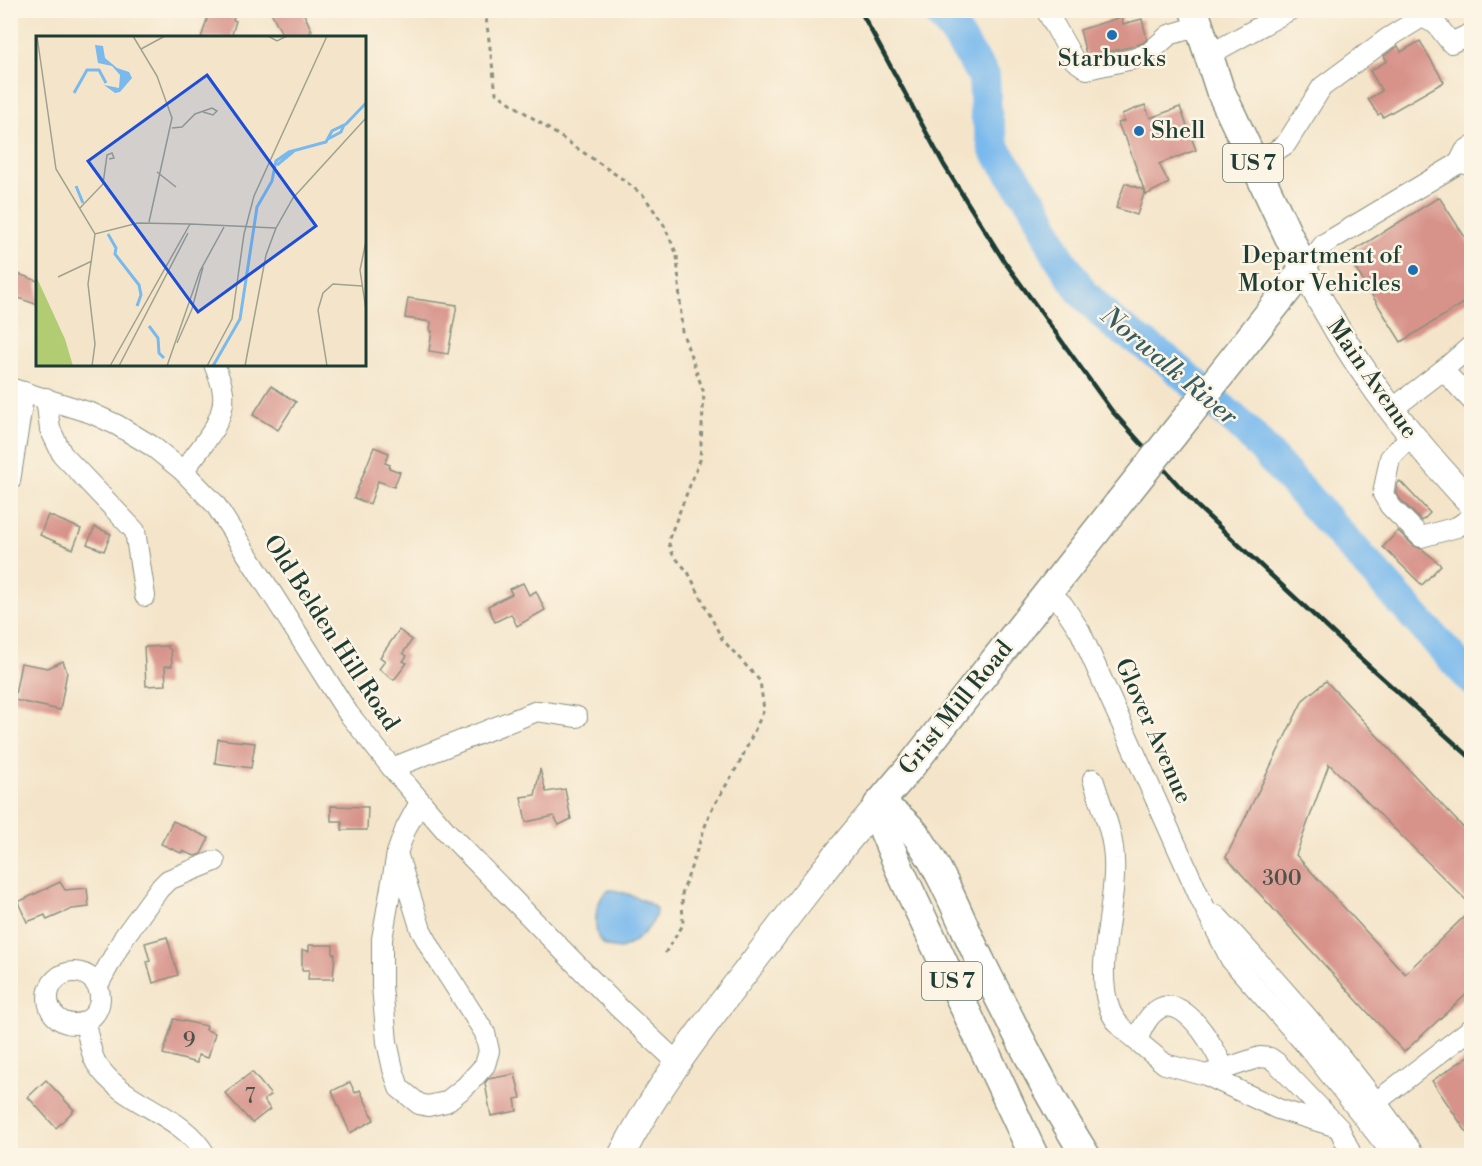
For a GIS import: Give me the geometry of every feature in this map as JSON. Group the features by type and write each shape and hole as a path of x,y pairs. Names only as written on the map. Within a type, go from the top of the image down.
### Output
{"highway":[{"name":"Main Avenue","path":"1196,19 1220,90 1304,269"},
{"name":"Grist Mill Road","path":"878,805 1304,269"},
{"name":"US 7","path":"878,805 884,832 900,870 1034,1155"},
{"name":"US 7","path":"878,805 895,813 906,822 929,854 1027,1055 1058,1112 1086,1155"}],"main road":[{"name":"Main Avenue","path":"1304,269 1326,314 1391,410 1411,436 1472,504"},
{"name":"Grist Mill Road","path":"621,1155 677,1062 826,865 878,805"}],"street":[{"path":"1046,10 1074,60 1087,69 1133,59 1149,53 1169,35 1196,19"},
{"path":"1207,56 1267,17 1290,10"},
{"path":"1254,165 1286,144 1322,87 1388,38 1422,17 1436,24 1451,44 1472,33"},
{"path":"1304,269 1324,244 1465,164 1465,151 1472,146"},
{"path":"1391,410 1472,345"},
{"path":"183,471 215,427 220,414 223,389 215,366"},
{"path":"1443,370 1472,401"},
{"path":"10,481 17,390"},
{"name":"Old Belden Hill Road","path":"17,390 91,413 117,425 152,446 183,471 215,504 348,713 420,802 619,1008 677,1062"},
{"path":"46,398 50,429 62,454 135,531 145,596"},
{"path":"1411,436 1390,458 1383,494 1390,506 1421,537 1456,527 1472,517"},
{"name":"Glover Avenue","path":"1049,591 1063,605 1080,631 1200,898 1280,985 1369,1107 1415,1155"},
{"path":"392,768 537,711 577,717"},
{"path":"1093,779 1108,826 1114,858 1114,891 1103,983 1110,1012 1122,1029 1165,1064 1215,1072 1278,1109 1339,1128"},
{"path":"397,853 421,930 485,1033 489,1051 485,1065 466,1086 446,1102 428,1106 419,1104 399,1088 387,1042 382,986 382,939 397,853 406,828 420,802"},
{"path":"98,985 124,937 159,889 168,880 215,861"},
{"path":"65,973 84,973 98,985 101,994 98,1010 85,1022 67,1023 58,1019 48,1004 51,985 65,973"},
{"path":"1137,1041 1143,1024 1155,1011 1172,1006 1186,1011 1214,1045 1215,1072"},
{"path":"85,1022 95,1061 110,1080 141,1104 175,1122 188,1133 206,1155"},
{"path":"1339,1128 1472,1028"},
{"path":"1215,1072 1250,1059 1270,1058 1339,1128 1352,1155"},
{"name":"Glover Avenue","path":"1369,1107 1394,1155"}],"path":[{"path":"485,10 496,93 644,196 664,225 673,245 677,255 682,331 704,393 700,460 668,541 673,555 688,572 722,639 760,681 764,710 740,762 710,813 682,894 683,925 665,952"}],"water":[{"path":"610,890 634,897 656,909 653,921 644,933 620,949 604,945 596,931 598,906 605,893"}],"building":[{"path":"210,10 236,10 233,20 236,21 232,36 202,36"},
{"path":"270,10 302,10 312,36 283,36"},
{"path":"1121,17 1123,24 1142,19 1147,39 1143,43 1130,47 1090,56 1086,54 1080,30"},
{"path":"1420,41 1444,82 1383,117 1381,113 1378,115 1368,99 1382,91 1370,71 1387,61 1384,56 1398,46 1401,52"},
{"path":"1145,105 1150,118 1180,107 1196,150 1159,164 1169,183 1146,195 1145,191 1137,215 1116,208 1125,183 1144,190 1125,136 1118,123 1124,121 1122,114"},
{"name":"Department of Motor Vehicles","path":"1439,197 1472,248 1472,298 1401,342 1347,255"},
{"path":"10,271 36,280 36,304 10,295"},
{"path":"408,298 457,305 448,354 429,351 431,322 405,318"},
{"path":"271,386 296,402 278,430 253,415"},
{"path":"374,447 389,453 385,463 390,465 389,468 400,472 394,487 378,481 370,504 354,498"},
{"path":"1400,481 1430,513 1422,521 1396,492"},
{"path":"48,515 81,529 73,549 40,535"},
{"path":"95,527 111,534 104,551 87,544"},
{"path":"1398,531 1441,565 1422,585 1383,547"},
{"path":"523,583 529,595 536,591 545,610 517,626 511,614 495,622 488,606 512,594 509,589"},
{"path":"399,630 412,640 403,653 407,656 403,661 407,663 394,680 379,669 385,661 380,657"},
{"path":"168,646 171,650 172,666 165,666 166,685 146,686 144,647"},
{"path":"63,661 67,672 60,710 14,700 21,663 48,668"},
{"path":"1326,681 1472,837 1472,906 1329,764 1296,855 1405,974 1472,909 1472,989 1404,1052 1226,857 1303,700"},
{"path":"218,739 255,743 251,768 215,763"},
{"path":"540,769 546,792 565,789 571,819 559,825 554,816 526,822 521,797 535,795"},
{"path":"331,806 368,807 367,830 342,830 342,821 331,821"},
{"path":"173,821 209,838 201,854 195,856 182,851 181,853 161,844"},
{"path":"60,882 65,890 87,888 89,907 72,909 47,920 45,915 27,922 18,902"},
{"path":"167,937 178,975 153,983 145,943"},
{"path":"309,945 333,945 333,954 335,954 333,979 308,979 309,970 302,970 302,950 309,951"},
{"path":"174,1019 207,1026 206,1030 215,1033 208,1058 198,1055 197,1063 163,1054"},
{"path":"1472,1054 1472,1140 1432,1081"},
{"path":"252,1072 271,1095 264,1100 270,1109 252,1123 225,1093"},
{"path":"515,1074 521,1098 515,1099 517,1111 491,1116 485,1083 488,1079"},
{"path":"46,1080 74,1110 56,1128 28,1097"},
{"path":"350,1082 355,1093 360,1090 374,1120 350,1133 332,1091"}],"waterway":[{"name":"Norwalk River","path":"937,10 957,35 984,77 986,113 994,148 1035,207 1057,254 1082,292 1114,324 1166,359 1246,430 1472,680"}],"railway":[{"path":"860,10 944,165 1004,261 1112,411 1197,506 1472,759"}],"place":[{"name":"Starbucks","path":"1112,35"},
{"name":"Shell","path":"1139,131"},
{"name":"Department of Motor Vehicles","path":"1413,270"}]}
